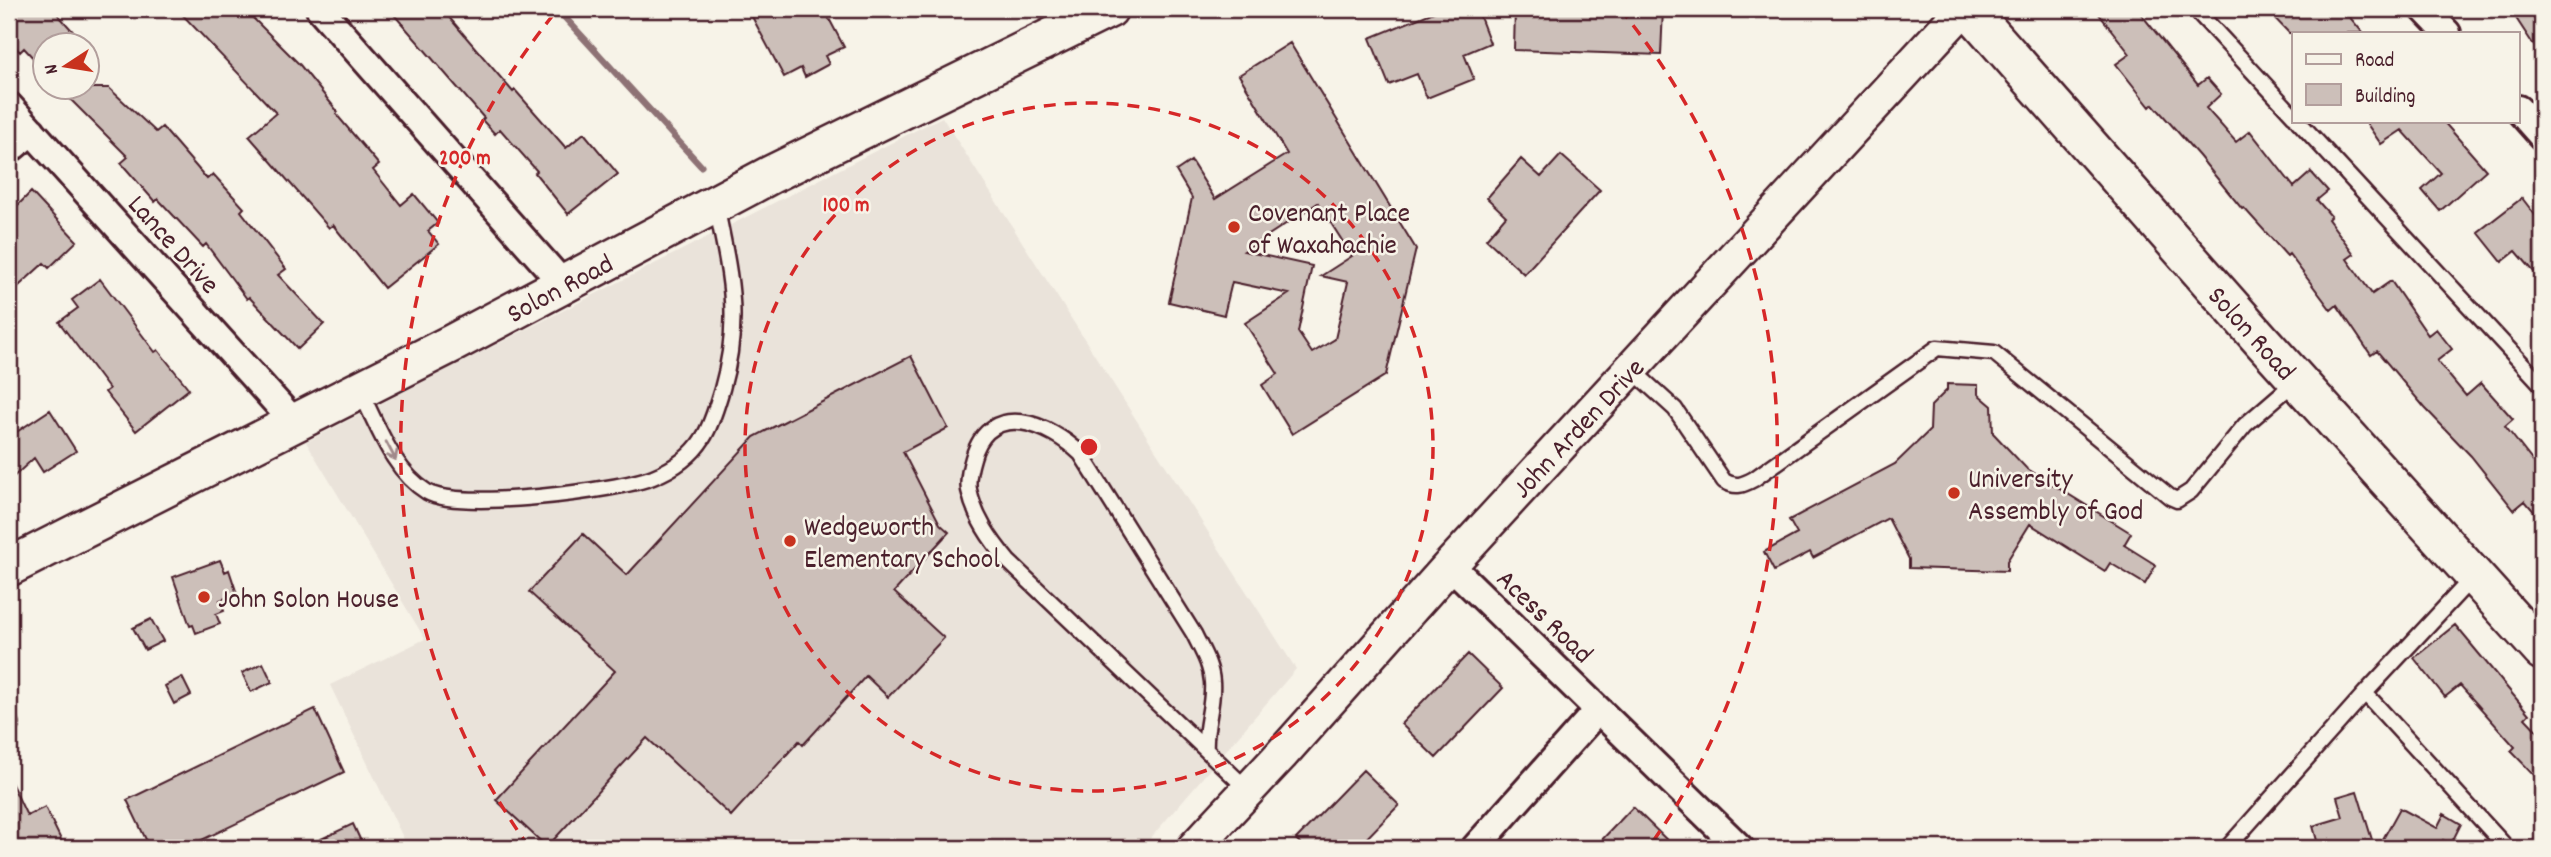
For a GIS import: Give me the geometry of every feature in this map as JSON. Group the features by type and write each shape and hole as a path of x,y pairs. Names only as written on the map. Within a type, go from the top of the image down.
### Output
{"main road":[{"name":"Solon Road","path":"9,567 360,390 715,204 1109,9"},
{"name":"Solon Road","path":"1969,9 2297,380 2474,576 2540,643"}],"street":[{"path":"320,9 564,285"},
{"name":"John Arden Drive","path":"1194,848 1450,565 1963,9"},
{"path":"2424,9 2446,32"},
{"name":"Lance Drive","path":"9,106 295,423"},
{"path":"2520,111 2542,136"},
{"path":"9,150 32,131"},
{"name":"Acess Road","path":"1450,565 1740,848"},
{"path":"1475,848 1598,710"}],"lane":[{"path":"2195,9 2292,114"},
{"path":"2299,122 2542,385"},
{"path":"360,390 396,461 411,479 430,493 458,499 535,498 636,483 671,469 686,458 703,438 717,407 730,363 734,318 730,277 715,204"},
{"path":"1631,369 1675,409 1724,481 1732,486 1741,486 1937,348 1994,353 2170,497 2177,499 2191,491 2245,425 2297,380"},
{"path":"1206,750 1205,732 1212,682 1208,663 1194,634 1081,454 1069,442 1050,430 1016,421 998,424 984,435 975,449 969,473 968,488 986,534 1008,561 1206,750 1248,790"},
{"path":"2227,848 2474,576"},
{"path":"2365,693 2507,848"},
{"path":"9,719 9,726"}],"shaded area":[{"name":"Wedgeworth Elementary School","path":"942,117 1296,669 1142,848 408,848 330,685 425,639 306,442"}],"building":[{"path":"9,9 53,9 74,32 32,32 32,57 24,48 20,52 9,40"},
{"path":"177,9 263,9 253,18 300,65 338,112 336,114 379,165 373,170 401,205 414,194 438,223 428,231 439,244 384,288 333,225 329,228 249,136 276,113"},
{"path":"389,9 442,9 513,92 515,90 566,148 584,133 618,174 568,214 535,173 537,171 500,129 495,134 482,120 484,118"},
{"path":"748,9 824,9 844,47 825,56 829,64 805,77 801,68 784,77"},
{"path":"1441,9 1477,9 1490,43 1464,54 1474,79 1427,98 1417,74 1389,85 1370,38"},
{"path":"1515,9 1663,9 1661,55 1514,50"},
{"path":"2095,9 2137,9 2198,85 2207,78 2221,94 2206,108 2236,142 2250,131 2294,187 2311,172 2328,191 2317,200 2331,216 2328,219 2354,254 2347,259 2372,294 2391,281 2428,335 2436,329 2452,349 2437,361 2466,396 2481,383 2513,419 2505,426 2534,463 2542,456 2542,521 2525,501 2514,510 2471,456 2425,408 2377,351 2371,355 2337,305 2331,310 2289,254 2287,256 2244,208 2242,209 2153,104 2150,107 2116,64 2130,54"},
{"path":"2266,9 2343,9 2362,32 2292,32 2289,33"},
{"path":"2510,9 2542,9 2542,58"},
{"name":"Covenant Place of Waxahachie","path":"1290,43 1416,249 1386,375 1292,434 1262,385 1278,374 1245,323 1289,294 1232,282 1224,315 1169,302 1192,198 1176,171 1191,161 1215,199 1287,154 1239,75","holes":["1318,203 1352,256 1321,276 1348,282 1335,339 1312,353 1298,332 1312,266 1244,251"]},
{"path":"102,88 109,88 156,132 162,127 207,179 213,174 244,208 241,211 286,269 278,275 324,324 298,349 249,297 247,299 206,244 203,247 158,199 155,202 121,163 128,157 73,102 102,102"},
{"path":"2366,122 2444,122 2486,170 2440,211 2422,190 2441,173 2402,130 2381,144"},
{"path":"1561,155 1600,190 1524,274 1486,239 1506,216 1487,198 1521,159 1541,177"},
{"path":"31,192 77,241 49,268 44,263 9,295 9,214"},
{"path":"2522,198 2542,224 2542,281 2516,251 2502,262 2478,232"},
{"path":"100,279 155,352 158,350 189,389 136,431 105,392 109,389 59,322 78,308 72,300"},
{"path":"911,356 948,428 903,452 940,524 949,532 894,592 944,638 888,697 866,676 803,745 799,741 731,816 647,738 547,847 496,800 615,671 529,592 583,534 627,575 754,437"},
{"name":"University Assembly of God","path":"1947,384 1978,385 1978,394 1992,406 1993,433 2026,468 2131,533 2124,545 2156,565 2145,584 2110,563 2105,571 2030,524 2007,561 2007,571 1909,568 1909,559 1888,518 1813,558 1810,552 1774,571 1764,552 1797,534 1789,520 1895,464 1930,430 1931,406 1947,390"},
{"path":"50,410 76,451 43,472 34,458 9,481 9,437"},
{"name":"John Solon House","path":"220,560 225,572 229,570 237,594 220,600 224,611 216,614 220,624 196,633 193,625 190,626 173,577"},
{"path":"151,619 163,641 145,650 133,628"},
{"path":"2455,625 2529,714 2525,718 2542,736 2542,783 2511,751 2515,747 2460,685 2445,697 2414,658"},
{"path":"1468,654 1503,688 1436,758 1401,724"},
{"path":"263,663 272,682 251,692 242,673"},
{"path":"182,677 191,695 174,704 165,686"},
{"path":"315,709 344,772 185,848 150,848 127,800"},
{"path":"1363,770 1399,805 1357,848 1305,848 1296,839"},
{"path":"9,778 27,816 45,807 65,848 9,848"},
{"path":"2357,791 2373,843 2355,848 2319,848 2313,826 2343,817 2337,797"},
{"path":"1633,807 1675,848 1594,848"},
{"path":"2400,808 2437,828 2444,814 2461,824 2451,844 2443,840 2439,848 2378,848"},
{"path":"353,824 364,848 302,848"}],"waterway":[{"path":"557,9 701,166"}],"place":[{"name":"Covenant Place of Waxahachie","path":"1234,227"},
{"name":"University Assembly of God","path":"1954,493"},
{"name":"Wedgeworth Elementary School","path":"790,541"},
{"name":"John Solon House","path":"204,597"}]}
